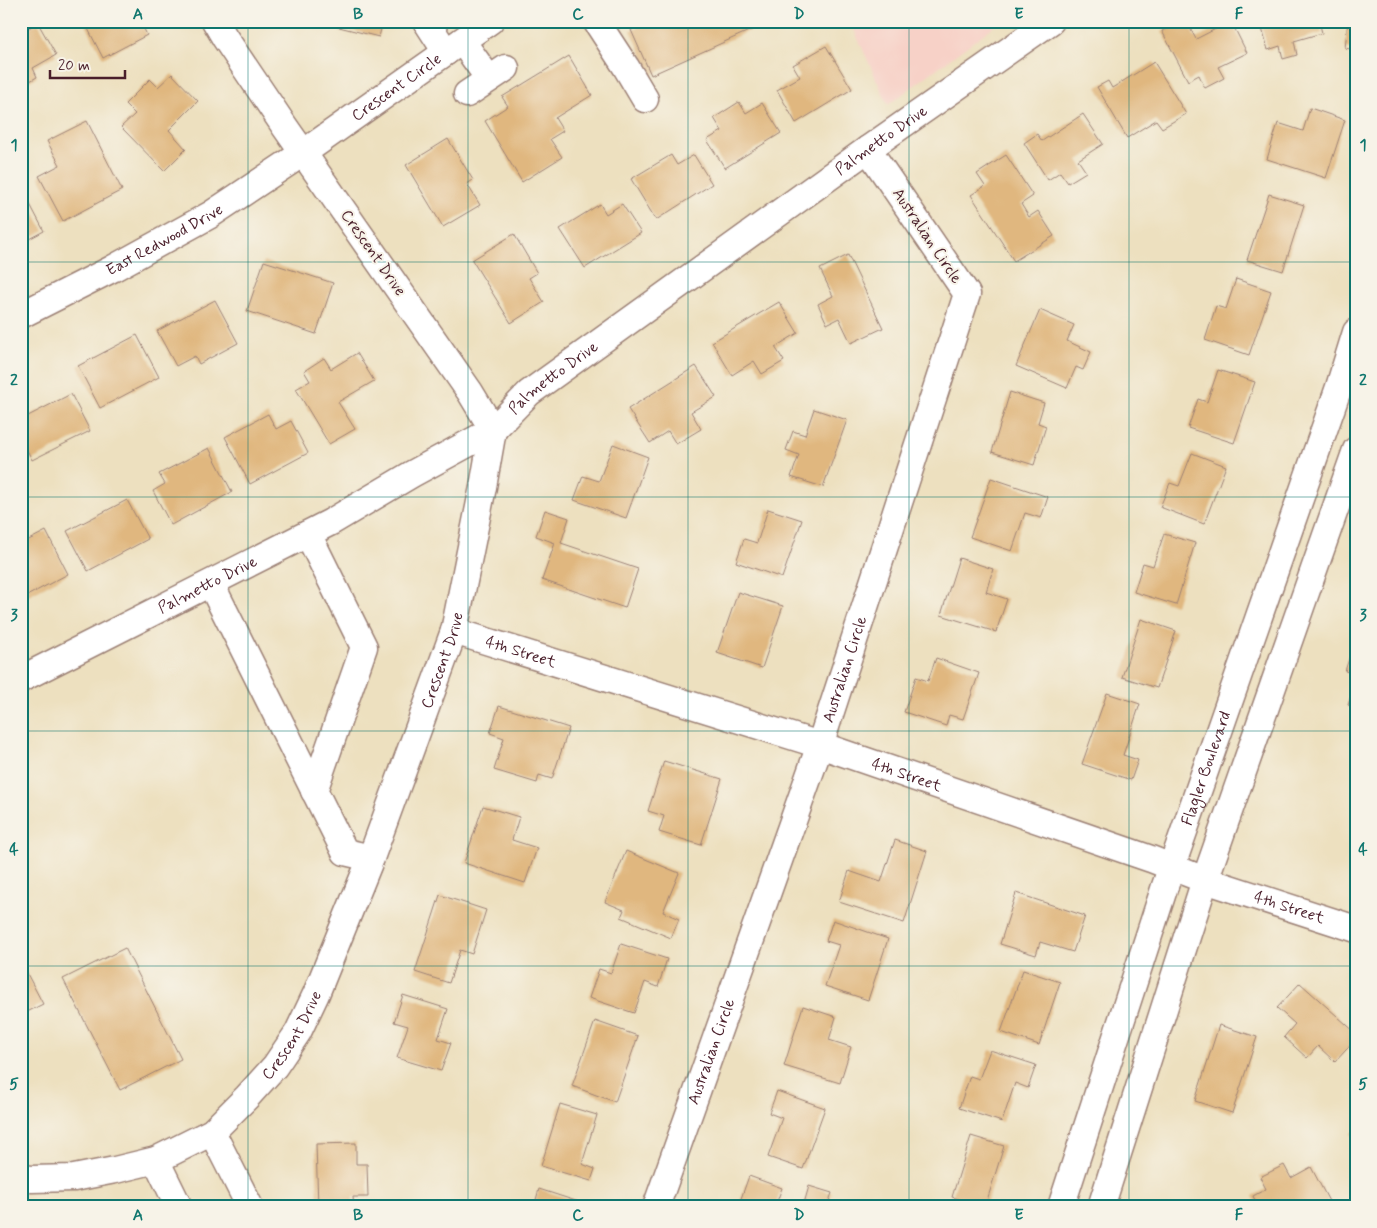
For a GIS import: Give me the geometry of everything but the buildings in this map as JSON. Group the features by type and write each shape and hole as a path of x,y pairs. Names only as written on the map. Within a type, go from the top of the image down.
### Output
{"street":[{"name":"Crescent Drive","path":"21,1178 74,1178 115,1170 156,1160 212,1132 275,1066 298,1032 316,994 371,858 454,632 493,430 470,392 303,153 215,21"},
{"path":"426,21 454,46 497,74 467,94"},
{"name":"Crescent Circle","path":"303,153 490,21"},
{"path":"596,21 645,99"},
{"name":"Palmetto Drive","path":"21,679 308,534 493,430 530,393 868,149 1051,21"},
{"name":"Australian Circle","path":"656,1207 820,745 967,294 868,149"},
{"name":"East Redwood Drive","path":"21,314 112,269 210,214 303,153"},
{"name":"Flagler Boulevard","path":"1061,1207 1172,867 1347,390 1356,332"},
{"path":"1101,1207 1204,880 1356,450"},
{"path":"308,534 364,646 314,791"},
{"path":"211,584 345,852 371,858"},
{"name":"4th Street","path":"454,632 820,745 1172,867 1204,880 1356,929"},
{"path":"212,1132 250,1207"},
{"path":"156,1160 179,1207"}],"shaded area":[{"path":"850,21 1001,21 888,105"}]}
